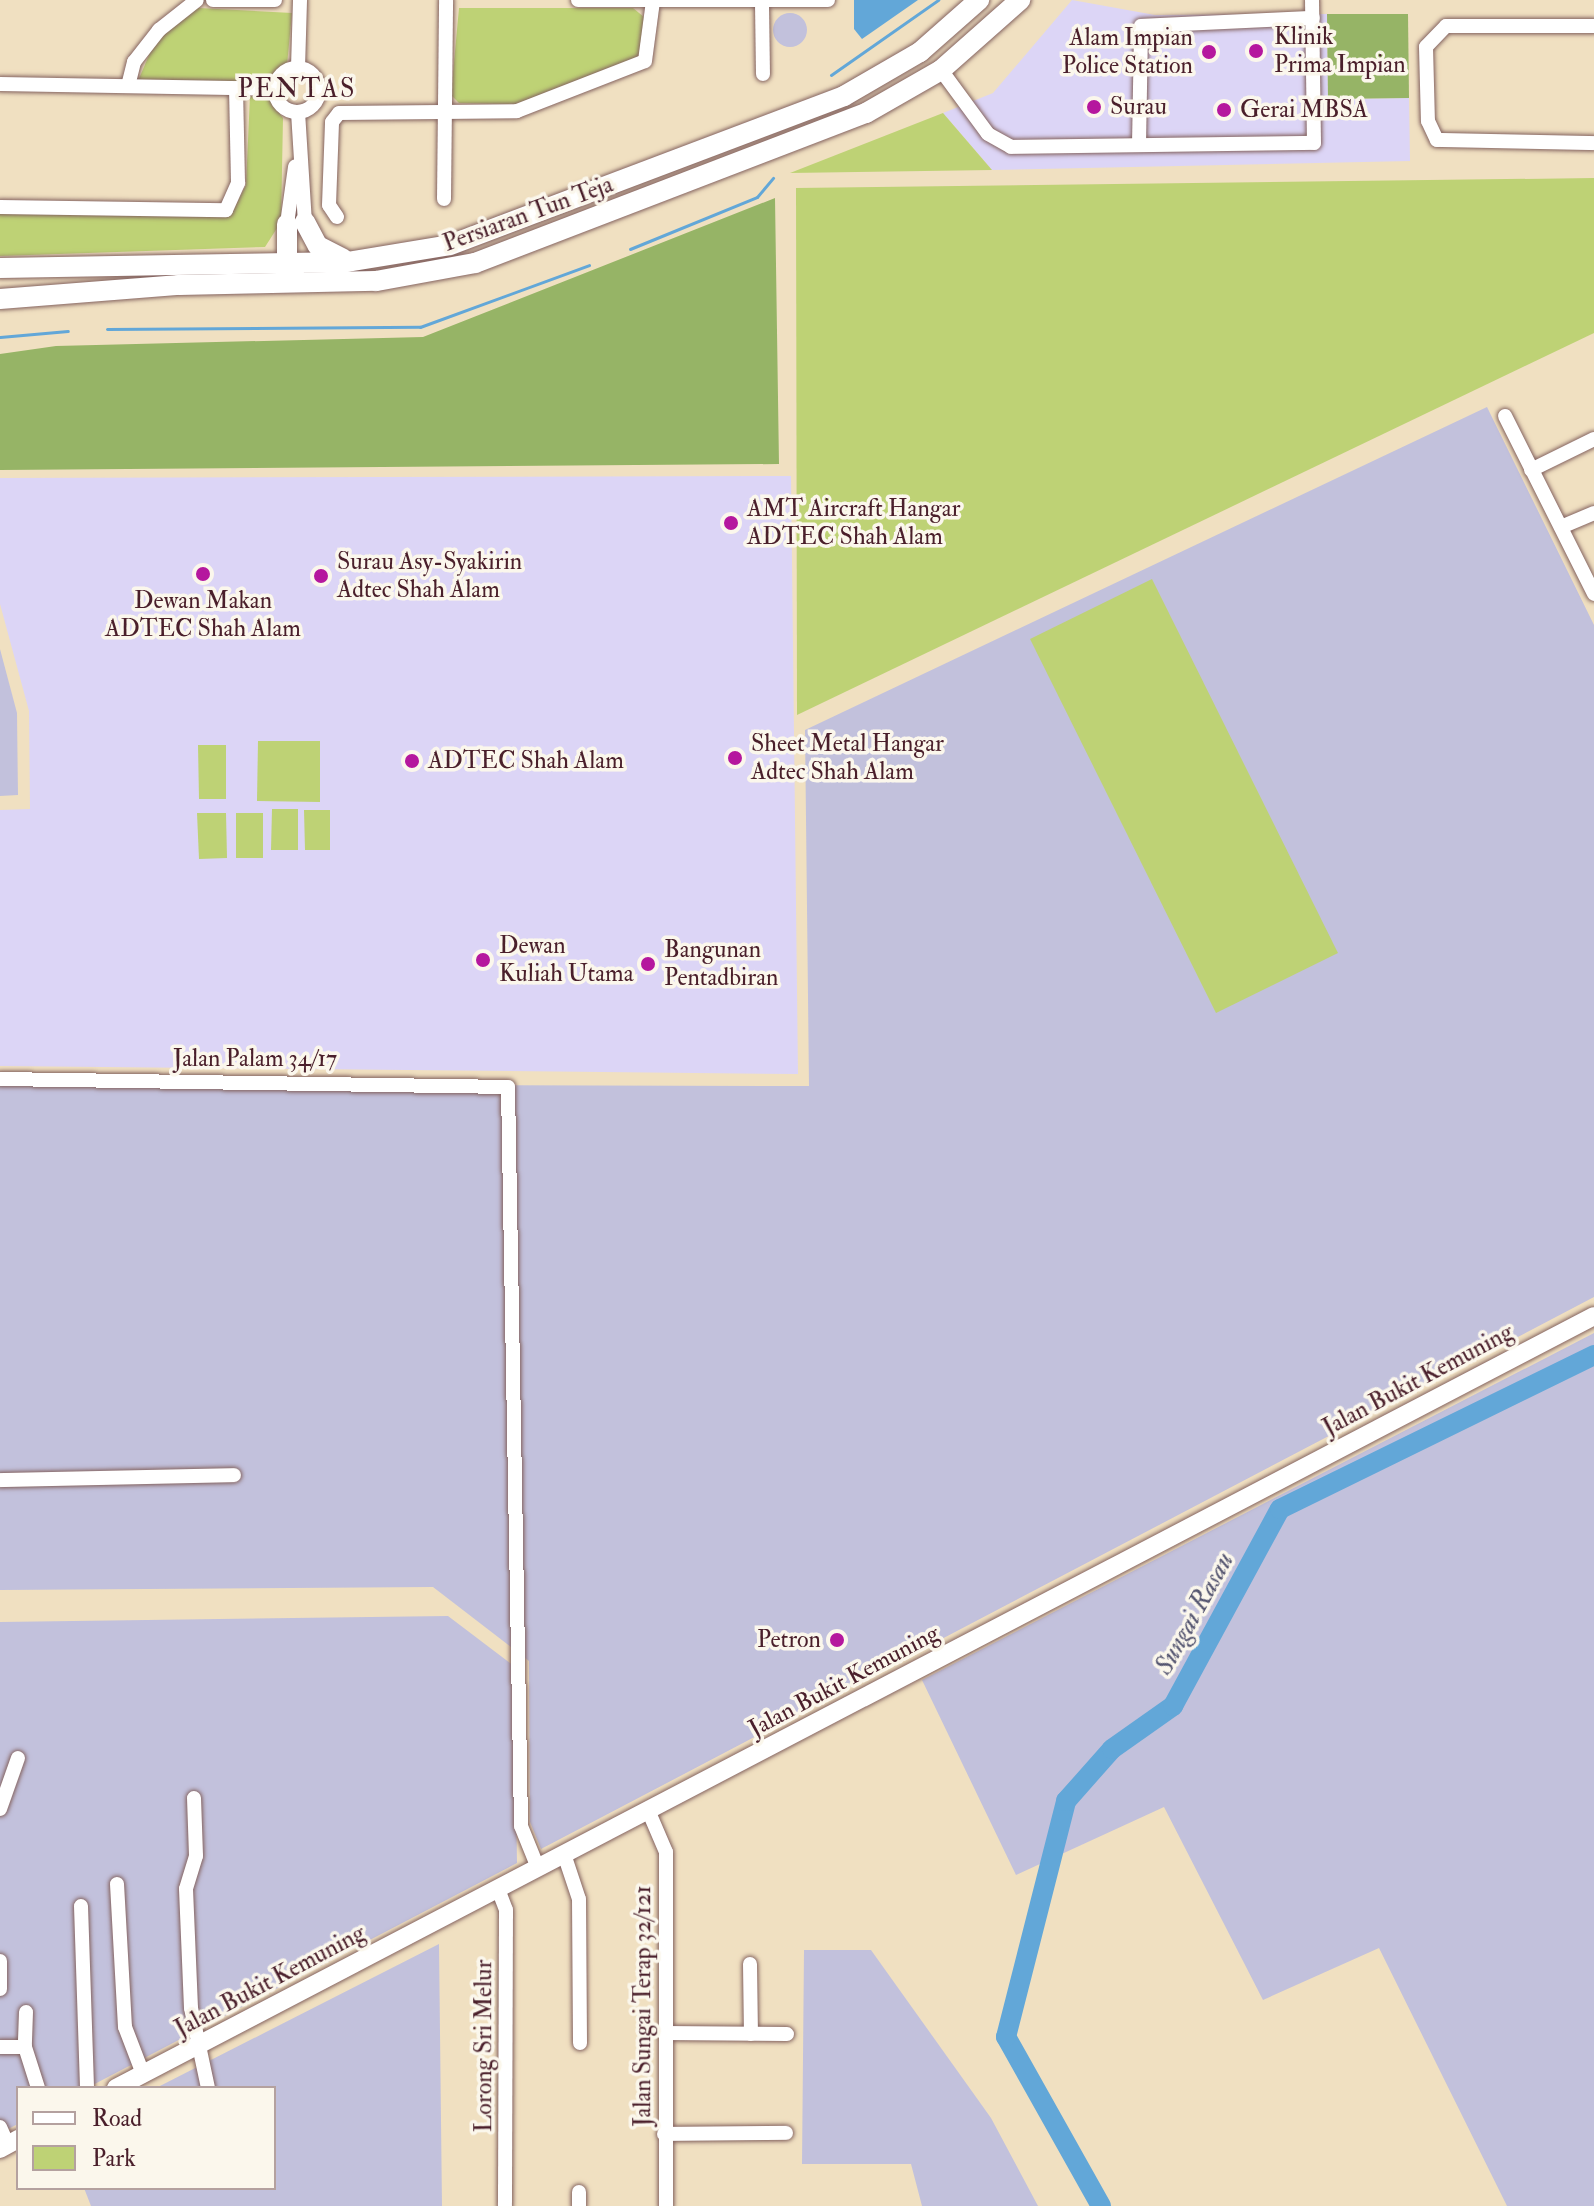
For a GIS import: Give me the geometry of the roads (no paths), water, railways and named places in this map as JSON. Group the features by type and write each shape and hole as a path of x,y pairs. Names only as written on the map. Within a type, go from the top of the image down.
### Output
{"main road":[{"name":"Persiaran Tun Teja","path":"0,299 347,262 477,237 770,129 889,72 979,0"},
{"name":"Persiaran Tun Teja","path":"0,268 248,262 404,278 475,263 839,125 941,70 1019,2"},
{"path":"296,223 318,246 347,262"},
{"path":"296,223 296,268"},
{"path":"248,262 273,246 296,223"},
{"name":"Jalan Bukit Kemuning","path":"120,2086 1594,1316"}],"street":[{"path":"128,86 134,62 159,30 197,0"},
{"path":"213,0 275,0"},
{"path":"274,89 281,106 298,112 314,104 318,87 298,68 300,0"},
{"path":"444,199 446,0"},
{"path":"578,0 762,4 828,0"},
{"path":"941,70 988,134 1011,147 1314,143 1312,0"},
{"path":"337,217 329,205 332,122 339,113 517,111 630,69 652,49 653,1"},
{"path":"762,4 763,74"},
{"path":"1139,145 1141,26 1313,18"},
{"path":"1594,26 1446,26 1426,47 1428,121 1437,140 1594,143"},
{"path":"274,89 284,72 298,68"},
{"path":"0,84 274,89"},
{"path":"0,207 226,210 238,183 236,88"},
{"path":"296,223 298,112"},
{"path":"1505,416 1594,594"},
{"path":"1531,470 1594,439"},
{"path":"1561,527 1594,513"},
{"name":"Jalan Palam 34/17","path":"0,1079 508,1087 521,1826 538,1868"},
{"path":"0,1480 234,1475"},
{"path":"0,1809 18,1758"},
{"path":"194,1798 187,1919 191,2008 203,2043 208,2086"},
{"name":"Jalan Sungai Terap 32/121","path":"648,1810 666,1852 666,2206"},
{"path":"564,1854 579,1899 580,2043"},
{"path":"117,1884 125,2027 143,2074"},
{"name":"Lorong Sri Melur","path":"498,1889 506,1923 505,2206"},
{"path":"81,1906 87,2086"},
{"path":"0,1961 0,1989"},
{"path":"750,1964 751,2034"},
{"path":"26,2012 25,2047 37,2086"},
{"path":"664,2033 787,2034"},
{"path":"0,2047 25,2047"},
{"path":"664,2134 786,2133"}],"water":[{"path":"854,0 918,0 862,39 854,29"}],"waterway":[{"path":"831,75 938,0"},
{"path":"630,249 757,197 773,178"},
{"path":"107,329 420,327 589,265"},
{"path":"0,337 68,331"},
{"name":"Sungai Rasau","path":"1101,2206 1006,2037 1066,1801 1112,1749 1173,1706 1280,1509 1594,1355"}],"place":[{"name":"Klinik Prima Impian","path":"1256,51"},
{"name":"Alam Impian Police Station","path":"1209,52"},
{"name":"Surau","path":"1094,107"},
{"name":"Gerai MBSA","path":"1224,110"},
{"name":"AMT Aircraft Hangar ADTEC Shah Alam","path":"731,523"},
{"name":"Dewan Makan ADTEC Shah Alam","path":"203,574"},
{"name":"Surau Asy-Syakirin Adtec Shah Alam","path":"321,576"},
{"name":"Sheet Metal Hangar Adtec Shah Alam","path":"735,758"},
{"name":"ADTEC Shah Alam","path":"412,761"},
{"name":"Dewan Kuliah Utama","path":"483,960"},
{"name":"Bangunan Pentadbiran","path":"648,964"},
{"name":"Petron","path":"837,1640"}],"district":[{"name":"PENTAS","path":"297,90"}]}
